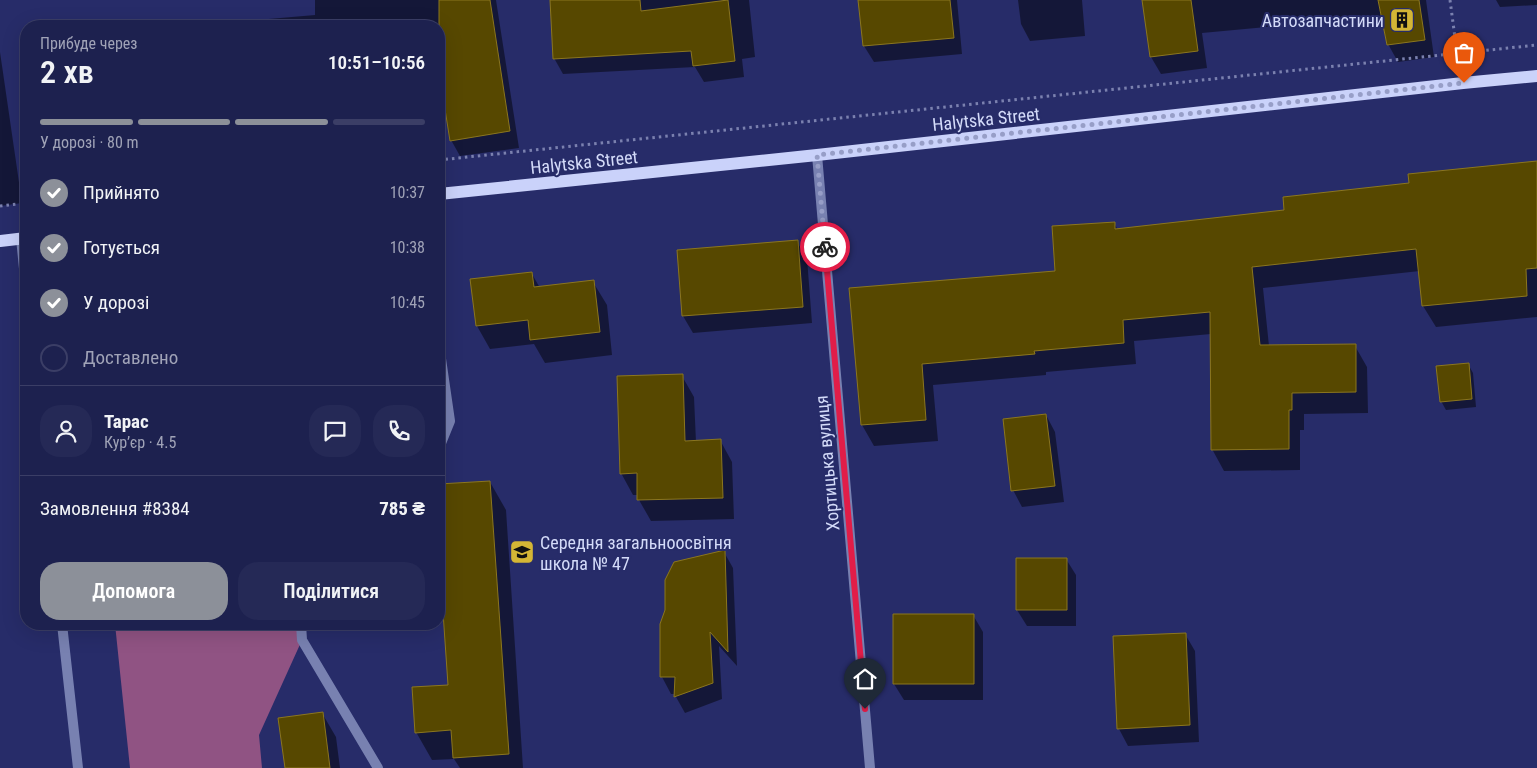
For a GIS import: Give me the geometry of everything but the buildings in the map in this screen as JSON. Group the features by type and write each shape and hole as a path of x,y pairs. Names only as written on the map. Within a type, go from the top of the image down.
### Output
{"main road":[{"name":"Halytska Street","path":"445,193 817,155 1537,76"},
{"path":"0,241 20,238"}],"street":[{"name":"Хортицька вулиця","path":"817,155 870,768"},
{"path":"445,386 450,421 445,433"},
{"path":"63,630 78,768"},
{"path":"301,630 302,640 378,768"}],"path":[{"path":"1450,0 1457,53 1464,83"},
{"path":"445,159 1537,45"},
{"path":"0,206 20,204"}],"shaded area":[{"path":"116,630 301,630 302,640 259,735 262,768 130,768"}],"way so far":[{"path":"825,247 817,155 1464,83"}],"place":[{"name":"Автозапчастини","path":"1402,20"},
{"name":"Середня загальноосвітня школа № 47","path":"522,552"}],"route":[{"path":"825,247 865,709"}]}
